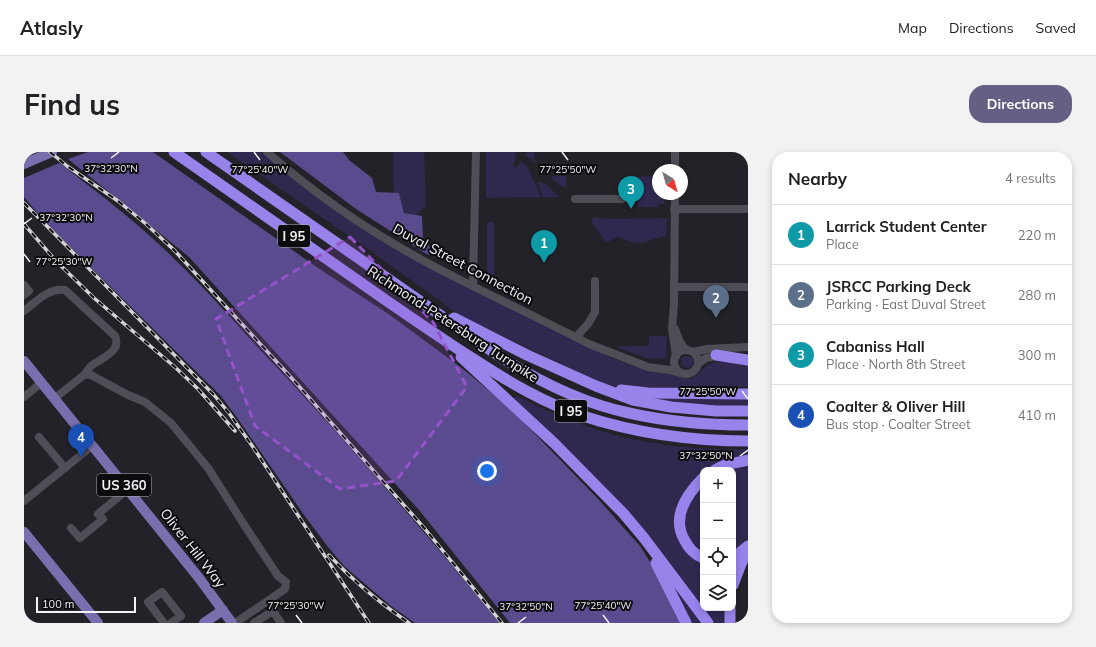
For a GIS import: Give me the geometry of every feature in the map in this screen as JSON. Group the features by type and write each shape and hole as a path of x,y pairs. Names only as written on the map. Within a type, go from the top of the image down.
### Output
{"highway":[{"name":"Richmond-Petersburg Turnpike","path":"174,152 415,320 510,382 543,400 582,415 623,428 687,439 748,441"},
{"name":"Richmond-Petersburg Turnpike","path":"206,152 521,370 571,394 628,413 659,419 748,425"},
{"path":"210,152 226,166"},
{"path":"422,302 527,356 596,386 633,400 670,407 716,411 748,411"},
{"path":"415,320 473,368 554,443 623,513 658,554 708,623"},
{"path":"716,355 748,360"},
{"path":"596,386 636,392 743,394 748,390"},
{"path":"721,467 748,460"},
{"path":"700,481 685,501 681,510 679,521 681,534 687,544 691,550 700,556"},
{"path":"623,513 658,566 686,623"},
{"path":"736,556 748,546"},
{"path":"736,577 748,550"},
{"path":"730,611 730,623"}],"main road":[{"path":"24,164 52,152"},
{"name":"Oliver Hill Way","path":"25,366 41,383 128,489 233,623"},
{"path":"24,532 98,623"},
{"path":"204,623 223,610"}],"street":[{"name":"Duval Street Connection","path":"267,152 355,220 436,268 576,337 614,354 641,363 648,367 680,373"},
{"path":"473,286 476,207 476,152"},
{"path":"675,152 675,164"},
{"path":"575,199 623,199"},
{"path":"674,200 673,336 675,367 680,373 688,375 696,371 699,363 706,358 716,355 748,354"},
{"path":"674,210 748,209"},
{"path":"576,337 588,324 595,312 595,281"},
{"path":"24,285 29,291 24,296"},
{"path":"674,287 748,287"},
{"path":"24,311 51,290 65,290 115,336 117,342 116,348 91,367 85,374 54,399"},
{"path":"674,320 675,329 680,342 697,356 699,363"},
{"path":"675,358 679,353 690,351 748,347"},
{"name":"Duval Street Connection","path":"641,363 660,364 675,358"},
{"path":"85,374 96,377 128,395 145,402 172,423 208,468 278,576 286,582 285,589 233,623"},
{"path":"24,396 41,383"},
{"path":"39,436 64,468"},
{"path":"24,501 92,446"},
{"path":"71,528 80,538 103,519 98,514 128,489"},
{"path":"164,623 148,602 162,592 181,616 171,623"},
{"path":"257,622 273,611 281,623"}],"highlighted area":[{"path":"350,237 433,322 467,387 396,481 340,489 255,426 216,319"}],"shaded area":[{"path":"88,152 153,152 318,268 390,315 463,369 510,408 598,499 640,546 657,573 680,623 510,623 419,510 188,256 68,159"},
{"path":"227,152 261,152 327,204 397,250 612,358 631,365 689,379 694,377 707,366 716,362 732,361 748,363 748,387 623,389 598,381 462,317 372,252"},
{"path":"280,152 343,152 349,160 372,178 376,192 399,193 404,213 422,216 423,239 428,239 431,251 428,255 356,209"},
{"path":"393,152 424,152 426,206 416,215 404,213 399,193 394,193"},
{"path":"486,152 514,152 516,156 513,166 516,168 521,161 527,166 541,197 486,198"},
{"path":"528,152 534,152 535,163 525,155"},
{"path":"59,163 142,229 198,282 347,444 500,623 415,623 391,606 345,567 304,515 221,396 44,221 24,197 24,178"},
{"path":"552,176 566,176 566,189 552,179"},
{"path":"652,176 652,200 664,200 664,204 658,204 658,207 638,207 638,198 626,198 626,177"},
{"path":"537,182 545,183 559,197 543,197"},
{"path":"594,217 607,219 667,218 666,236 640,243 617,237 610,241 605,241 591,221"},
{"path":"487,222 494,222 494,282 487,282"},
{"path":"649,336 667,336 666,358 650,359 618,348 619,346 649,346"},
{"path":"689,356 692,357 692,367 685,368 682,367 681,360 682,357"},
{"path":"640,395 748,396 748,409 693,407"},
{"path":"517,396 553,413 587,426 632,439 701,448 748,449 748,456 714,467 700,467 700,480 677,516 700,557 700,608 682,583 514,399 514,397"},
{"path":"748,463 748,542 736,552 736,467 734,467"},
{"path":"700,488 700,551 694,547 684,530 684,511"},
{"path":"672,581 702,623 689,623"},
{"path":"702,611 727,611 728,623 711,623"}],"railway":[{"path":"50,152 67,166 118,201 174,250 297,384 425,529 502,623"},
{"path":"24,203 214,395 229,413 369,623"},
{"path":"24,224 56,261 94,298 176,368 198,389 235,431"},
{"path":"329,555 367,591 409,623"}],"place":[{"name":"Cabaniss Hall","path":"631,209"},
{"name":"Larrick Student Center","path":"544,263"},
{"name":"JSRCC Parking Deck","path":"716,318"},
{"name":"Coalter & Oliver Hill","path":"81,457"}]}
